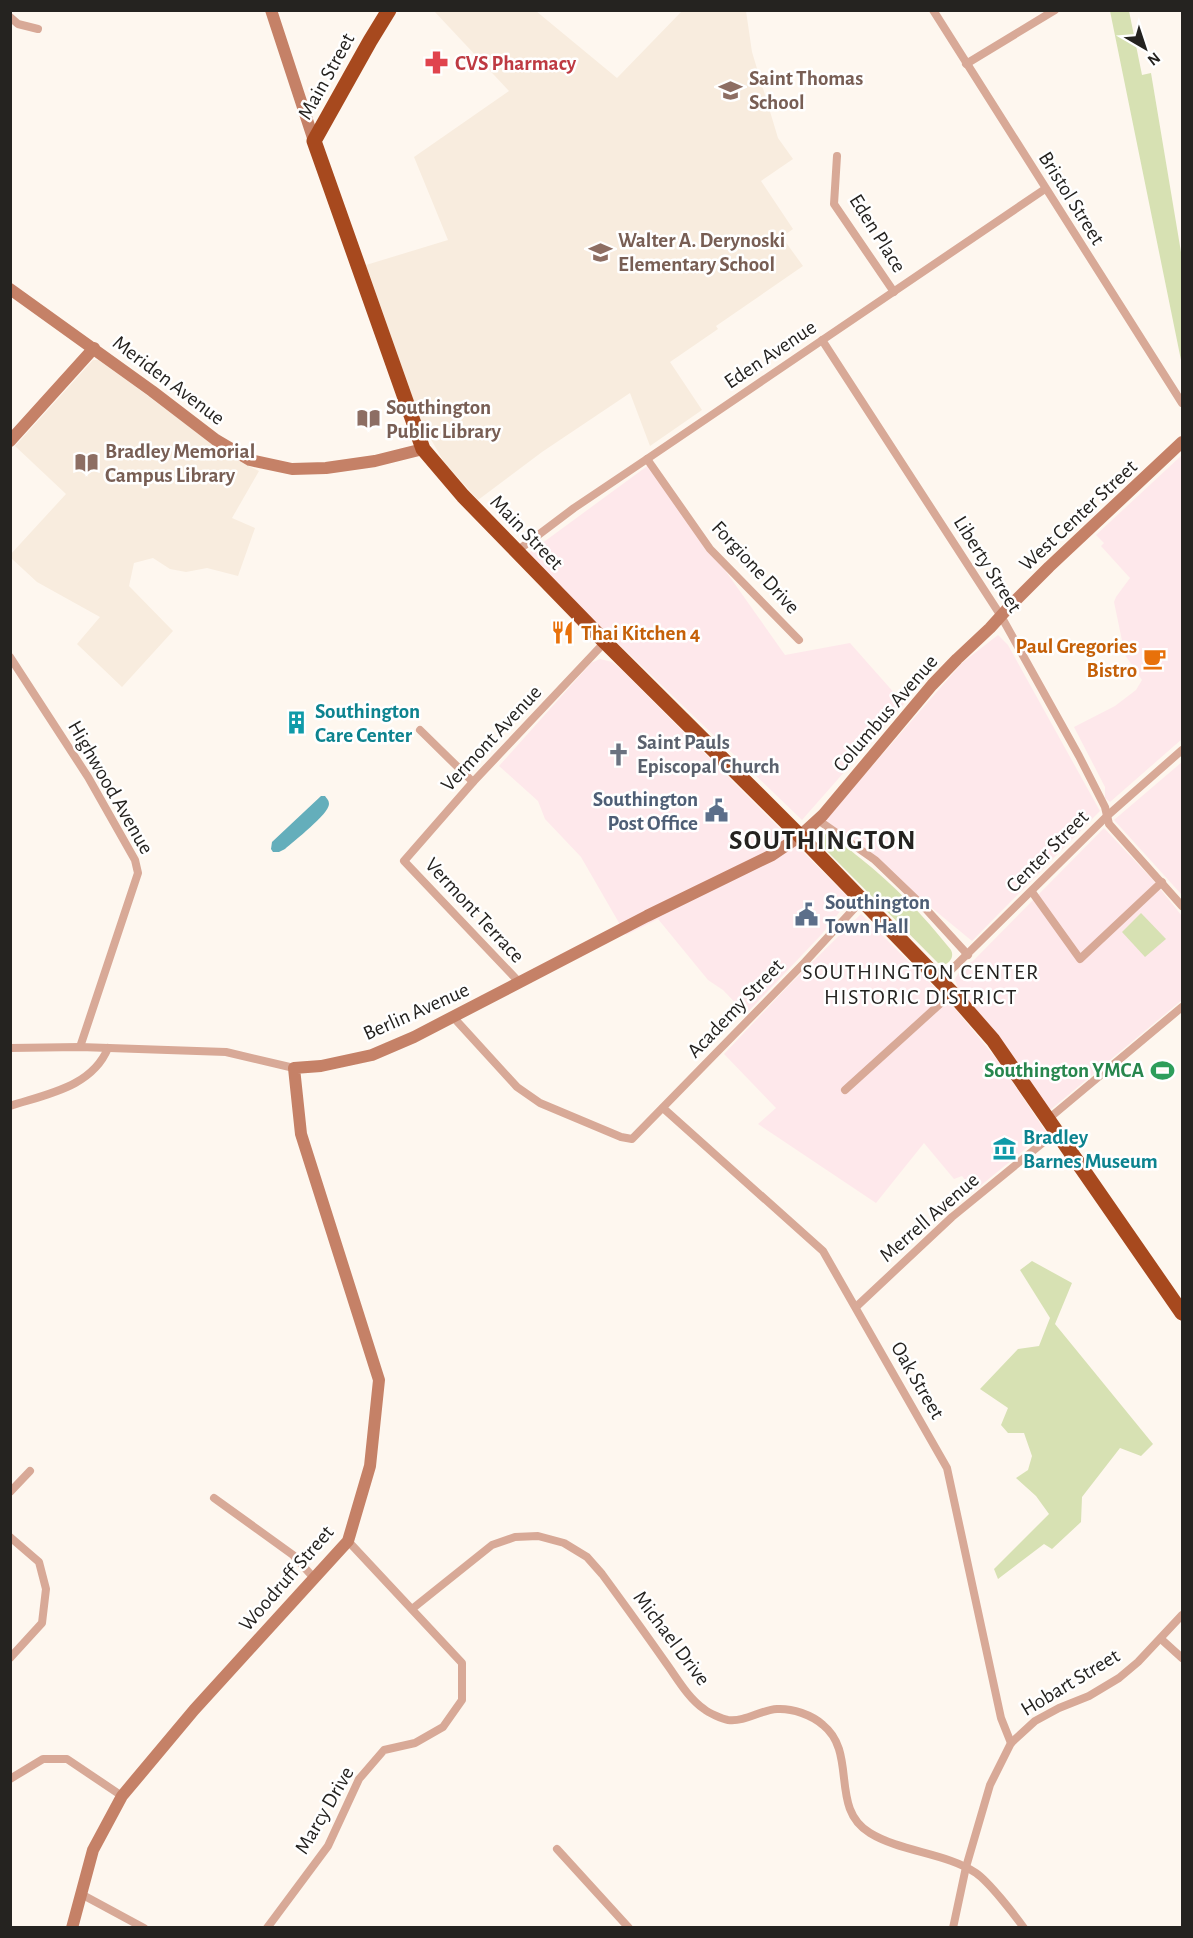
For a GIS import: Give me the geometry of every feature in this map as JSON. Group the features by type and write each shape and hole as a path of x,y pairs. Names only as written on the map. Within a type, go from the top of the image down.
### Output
{"highway":[{"name":"Main Street","path":"389,10 314,141 423,449 443,475 517,552 941,980 993,1040 1180,1304"}],"street":[{"path":"271,10 314,141"},
{"name":"Bristol Street","path":"933,10 1182,403"},
{"path":"966,64 1055,10"},
{"path":"10,17 18,24 38,29"},
{"name":"Eden Place","path":"837,156 834,204 894,292"},
{"name":"Eden Avenue","path":"517,552 545,529 646,459 1045,189"},
{"name":"Meriden Avenue","path":"10,289 216,440 250,460 291,469 327,468 375,461 423,449"},
{"name":"Liberty Street","path":"822,340 1001,616 1076,750 1105,807 1109,824 1182,906"},
{"path":"10,441 93,348"},
{"name":"West Center Street","path":"1001,616 1049,567 1182,442"},
{"name":"Forgione Drive","path":"646,459 710,549 799,640"},
{"name":"Columbus Avenue","path":"800,836 818,820 932,685 1001,616"},
{"name":"Vermont Avenue","path":"404,861 473,782 605,642"},
{"name":"Highwood Avenue","path":"10,657 88,777 135,860 138,873 80,1047"},
{"path":"420,730 473,782"},
{"name":"Center Street","path":"941,980 968,956 1107,816 1182,750"},
{"path":"818,820 875,860 925,908 968,956"},
{"name":"Berlin Avenue","path":"10,1048 80,1047 226,1052 294,1068 321,1066 372,1054 454,1018 647,916 772,855 800,836"},
{"name":"Vermont Terrace","path":"404,861 520,984"},
{"path":"1032,892 1080,959 1162,882"},
{"name":"Academy Street","path":"454,1018 517,1087 540,1103 621,1137 632,1139 806,962 862,900"},
{"path":"845,1090 952,993"},
{"name":"Merrell Avenue","path":"856,1307 1182,1007"},
{"path":"10,1106 77,1083 96,1070 108,1048"},
{"name":"Woodruff Street","path":"72,1928 93,1850 122,1796 194,1710 348,1541 370,1466 380,1380 301,1134 294,1068"},
{"name":"Oak Street","path":"663,1108 823,1251 947,1468 1001,1718 1011,1743"},
{"path":"10,1492 30,1470"},
{"path":"214,1498 293,1555 314,1578"},
{"name":"Michael Drive","path":"411,1609 492,1545 515,1537 527,1536 538,1536 564,1543 587,1557 602,1574 687,1691 704,1709 727,1720 750,1718 777,1709 804,1713 824,1725 837,1742 844,1764 844,1786 848,1809 856,1821 868,1833 886,1842 966,1867"},
{"path":"10,1537 39,1562 46,1588 42,1623 10,1658"},
{"name":"Marcy Drive","path":"267,1928 328,1846 359,1779 384,1750 415,1743 443,1727 462,1700 462,1664 348,1541"},
{"name":"Hobart Street","path":"953,1928 966,1867 990,1785 1011,1743 1035,1721 1089,1696 1119,1678 1138,1662 1182,1615"},
{"path":"1161,1639 1182,1658"},
{"path":"10,1779 43,1759 67,1759 122,1796"},
{"path":"557,1849 628,1928"},
{"path":"966,1867 978,1874 1024,1928"},
{"path":"81,1894 144,1928"}],"shaded area":[{"name":"Walter A. Derynoski Elementary School","path":"434,11 536,11 617,78 682,11 746,11 752,52 778,138 793,159 761,181 793,229 782,237 803,266 716,326 718,329 670,362 702,410 650,446 630,393 542,452 478,500 444,462 422,424 366,265 448,240 414,157 509,91"},
{"path":"93,360 100,360 227,455 259,471 232,518 255,528 238,576 207,568 186,572 170,569 153,558 134,563 129,586 173,631 122,687 77,644 100,617 37,582 10,555 66,494 15,446"},
{"path":"1182,455 1182,739 1110,802 1105,798 1105,787 1074,727 1115,706 1136,690 1142,680 1125,655 1114,602 1130,578 1101,546 1104,543 1096,535"},
{"path":"650,464 785,655 850,643 904,704 802,820 526,555"},
{"path":"998,635 1008,645 1100,811 972,941 825,820 962,663"},
{"path":"600,659 612,662 622,670 850,899 821,935 746,1014 723,990 708,980 658,919 626,935 581,857 545,819 538,801 499,766 591,663"},
{"path":"1182,762 1182,895 1114,820"},
{"path":"1104,828 1153,880 1182,916 1182,1000 1049,1111 957,986 955,979 962,967 973,961"},
{"path":"861,914 952,1005 999,1062 1046,1132 974,1191 962,1176 954,1179 924,1143 876,1203 758,1124 776,1108 724,1054 788,986"}],"green space":[{"path":"1110,11 1129,11 1142,75 1151,73 1182,258 1182,365"},
{"path":"825,834 856,855 908,901 951,950 952,956 946,964 938,963 820,844 819,840"},
{"path":"1141,913 1166,939 1145,957 1122,932"},
{"path":"1032,1261 1072,1283 1055,1324 1153,1444 1141,1456 1120,1448 1082,1497 1081,1522 1052,1549 1044,1544 998,1579 994,1569 1049,1514 1036,1496 1016,1478 1028,1470 1032,1456 1024,1433 1008,1433 1001,1425 1008,1408 980,1389 1018,1349 1039,1346 1050,1318 1020,1270"}],"water":[{"path":"321,796 325,796 329,803 323,814 285,849 273,852 272,842"}],"place":[{"name":"CVS Pharmacy","path":"437,63"},
{"name":"Saint Thomas School","path":"731,90"},
{"name":"Walter A. Derynoski Elementary School","path":"600,252"},
{"name":"Southington Public Library","path":"368,419"},
{"name":"Bradley Memorial Campus Library","path":"87,463"},
{"name":"Thai Kitchen 4","path":"563,633"},
{"name":"Paul Gregories Bistro","path":"1155,658"},
{"name":"Southington Care Center","path":"297,723"},
{"name":"Saint Pauls Episcopal Church","path":"619,754"},
{"name":"Southington Post Office","path":"716,811"},
{"name":"Southington Town Hall","path":"807,914"},
{"name":"Southington YMCA","path":"1162,1070"},
{"name":"Bradley Barnes Museum","path":"1005,1149"}],"district":[{"name":"SOUTHINGTON","path":"823,840"},
{"name":"SOUTHINGTON CENTER HISTORIC DISTRICT","path":"921,984"}]}
